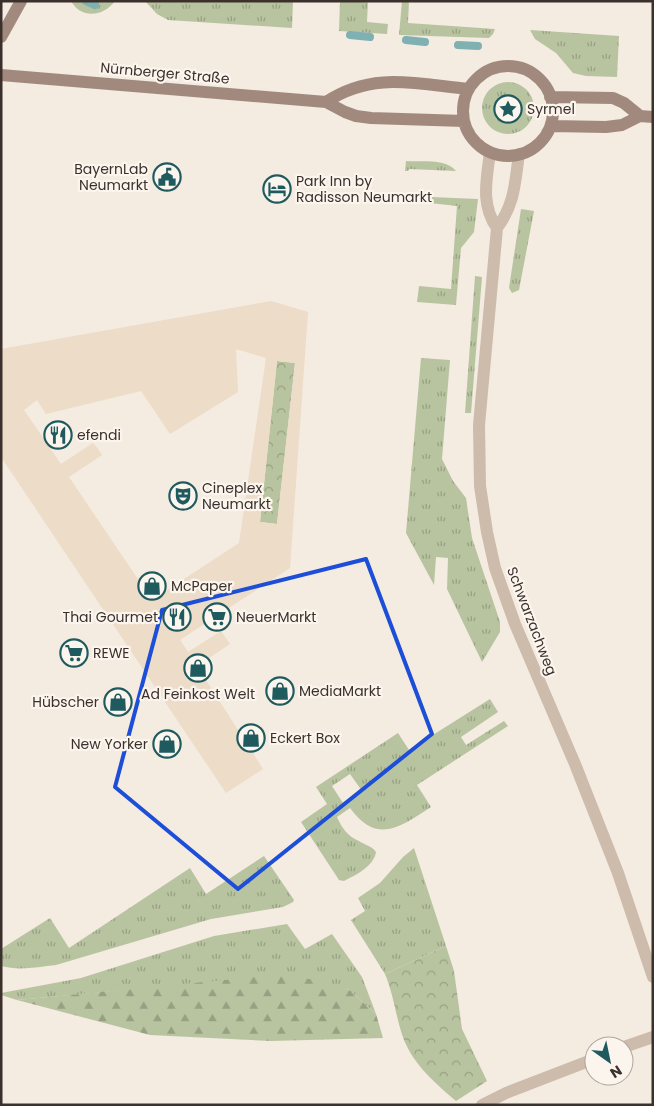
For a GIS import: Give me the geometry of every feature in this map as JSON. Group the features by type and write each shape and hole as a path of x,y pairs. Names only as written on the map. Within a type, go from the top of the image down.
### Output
{"main road":[{"path":"1,37 21,1"},
{"path":"511,66 526,70 538,78 550,97 553,110 551,126 540,142 518,154 506,155 490,152 475,141 464,121 464,105 469,89 482,74 496,67 511,66"},
{"name":"Nürnberger Straße","path":"1,75 326,102 356,116 371,118 464,121"},
{"path":"326,102 348,89 375,82 469,89"},
{"path":"550,97 614,98 647,116"},
{"path":"551,126 591,128 616,126 647,116"}],"street":[{"path":"490,152 485,200 488,213 497,228"},
{"name":"Schwarzachweg","path":"518,154 511,203 497,228 479,425 480,486 495,568 515,624 580,775 618,873 653,977"},
{"path":"634,1044 653,1037"},
{"path":"482,1105 506,1093 584,1063"}],"highlighted area":[{"path":"366,559 432,734 238,889 115,787 162,610"}],"green space":[{"path":"71,1 115,1 104,10 92,14 80,11"},
{"path":"145,1 293,1 292,28 168,20 157,14"},
{"path":"340,1 368,1 367,22 388,24 387,34 339,31"},
{"path":"402,1 409,1 408,23 495,29 489,38 399,35"},
{"path":"530,30 619,36 617,77 586,76 573,73 556,53 535,39"},
{"path":"508,82 518,84 526,90 532,98 534,108 532,118 526,126 518,132 508,134 498,132 490,126 484,118 482,108 484,98 490,90 498,84"},
{"path":"406,161 440,162 452,167 456,171 409,169 405,171"},
{"path":"431,197 478,199 474,232 461,248 456,305 417,302 419,286 451,289 457,206 430,203"},
{"path":"521,209 534,211 519,290 512,293 509,288"},
{"path":"475,276 482,277 471,413 465,413"},
{"path":"421,358 450,360 442,459 453,481 466,498 472,538 500,622 500,632 482,662 447,589 448,558 436,557 434,585 406,533"},
{"path":"277,361 295,363 277,524 260,522"},
{"path":"490,699 498,712 461,737 466,745 504,721 508,726 417,785 431,807 410,821 390,829 370,827 360,820 350,808 337,817 348,834 376,852 372,862 364,870 344,881 339,880 301,822 327,804 316,787 398,733 409,750","holes":["350,774 362,791 343,803 332,786"]},
{"path":"414,848 446,946 385,974 351,920 365,911 358,898 380,883 403,857"},
{"path":"264,856 294,900 283,907 211,919 56,965 35,968 1,966 1,949 50,918 69,948 190,868 206,894"},
{"path":"287,924 305,949 332,934 362,977 376,1014 347,988 137,989 17,1000 1,995 1,993 81,978 214,936"},
{"path":"446,946 454,971 462,1029 487,1081 456,1101 426,1074 408,1049 401,1032 391,990 385,974"},
{"path":"288,974 347,988 376,1014 383,1038 271,1041 150,1035 17,1000"}],"shaded area":[{"path":"271,301 308,312 290,568 180,640 188,652 221,631 230,644 197,666 263,769 226,793 1,457 1,349","holes":["236,349 266,358 239,543 152,600 69,477 102,455 98,449 93,443 61,464 24,410 37,400 46,414 141,391 170,434 238,392","277,361 295,363 277,524 260,522"]}],"waterway":[{"path":"86,1 95,5"},
{"path":"350,35 370,37"},
{"path":"406,40 425,42"},
{"path":"458,45 478,46"}],"place":[{"name":"Syrmel","path":"508,109"},
{"name":"BayernLab Neumarkt","path":"167,177"},
{"name":"Park Inn by Radisson Neumarkt","path":"277,189"},
{"name":"efendi","path":"58,435"},
{"name":"Cineplex Neumarkt","path":"183,496"},
{"name":"McPaper","path":"152,586"},
{"name":"Thai Gourmet","path":"177,617"},
{"name":"NeuerMarkt","path":"217,617"},
{"name":"REWE","path":"74,653"},
{"name":"Ad Feinkost Welt","path":"198,668"},
{"name":"MediaMarkt","path":"280,691"},
{"name":"Hübscher","path":"118,702"},
{"name":"Eckert Box","path":"251,738"},
{"name":"New Yorker","path":"167,744"}]}
